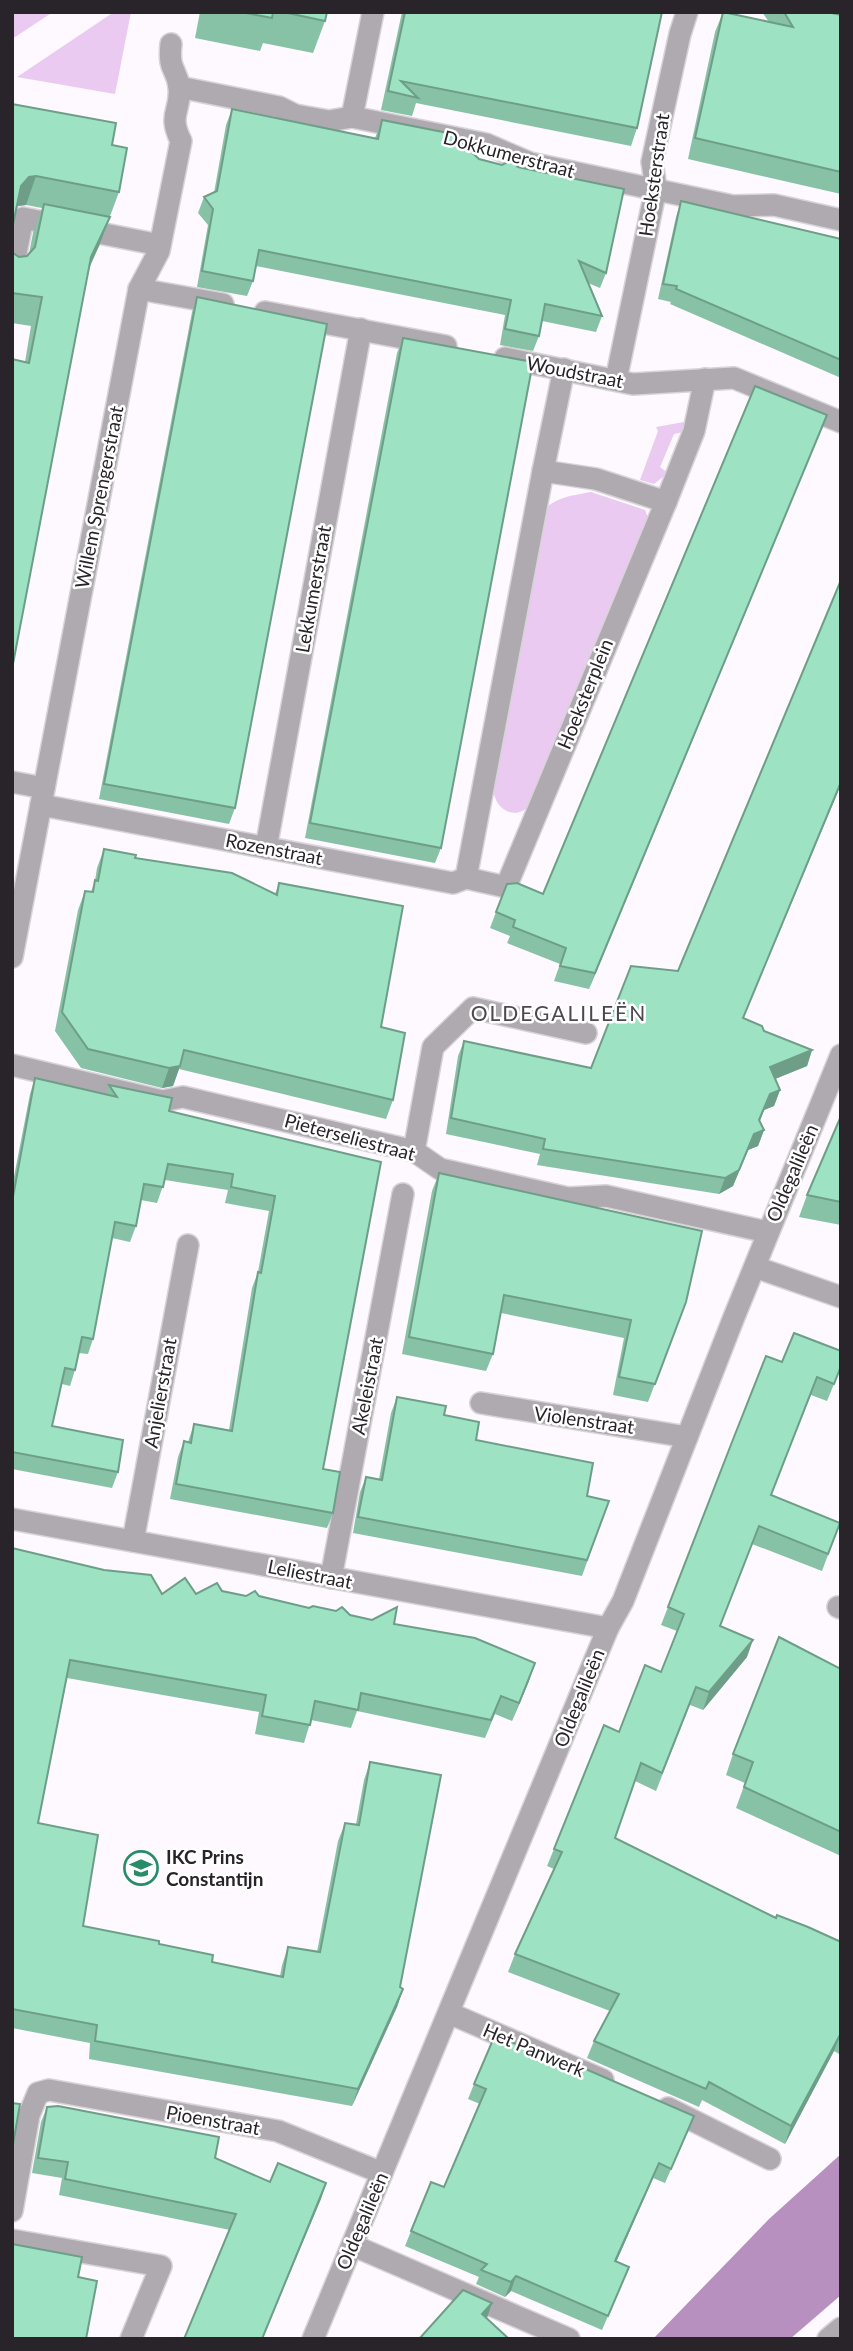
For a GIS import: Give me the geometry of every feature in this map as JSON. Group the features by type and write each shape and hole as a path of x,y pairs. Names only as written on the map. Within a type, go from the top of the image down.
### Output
{"street":[{"path":"352,117 373,12"},
{"name":"Hoeksterstraat","path":"616,380 656,188 652,162 687,12"},
{"name":"Willem Sprengerstraat","path":"12,957 139,289 160,245 181,141 172,124 179,87 169,64 172,44"},
{"name":"Dokkumerstraat","path":"179,87 279,107 295,115 329,121 352,117 486,144 530,163 733,206 774,205 841,220"},
{"path":"12,273 23,218 160,245"},
{"name":"Woudstraat","path":"139,289 361,329 616,380 650,384 734,378 841,422"},
{"name":"Lekkumerstraat","path":"266,848 361,329"},
{"path":"466,878 564,369"},
{"name":"Hoeksterplein","path":"506,887 694,431 705,379"},
{"path":"543,471 596,479 666,502"},
{"name":"Rozenstraat","path":"12,782 42,797 266,848 453,883 466,878 506,887"},
{"path":"414,1150 433,1047 473,1008 586,1033"},
{"name":"Oldegalileën","path":"313,2339 608,1628 623,1601 768,1232 841,1055"},
{"name":"Pieterseliestraat","path":"12,1065 162,1101 183,1097 197,1099 414,1150 440,1169 568,1198 606,1196 768,1232"},
{"name":"Akeleistraat","path":"331,1578 403,1194"},
{"name":"Anjelierstraat","path":"133,1541 188,1245"},
{"path":"755,1267 841,1297"},
{"name":"Violenstraat","path":"481,1403 687,1437"},
{"name":"Leliestraat","path":"12,1519 608,1628"},
{"name":"Het Panwerk","path":"449,2013 621,2087"},
{"name":"Pioenstraat","path":"12,2211 29,2115 38,2094 48,2090 278,2132 383,2173"},
{"path":"645,2098 770,2159"},
{"path":"12,2240 161,2266 131,2339"},
{"path":"352,2245 569,2339"},
{"path":"828,2339 841,2328"}],"shaded area":[{"path":"12,12 53,12 12,39"},
{"path":"114,12 131,12 115,94 17,77"},
{"path":"684,422 684,432 674,434 660,467 668,473 654,484 640,480 658,431 656,427"},
{"path":"591,492 645,510 649,520 531,804 513,813 502,808 493,789 545,510 560,499"},
{"path":"841,2154 841,2295 790,2339 653,2339 769,2219"}],"building":[{"path":"241,12 273,12 272,18"},
{"path":"283,12 327,12 325,21"},
{"path":"405,12 662,12 637,128 401,81 418,98 388,91"},
{"path":"723,12 793,27 784,12 827,12 841,15 841,172 695,138"},
{"path":"12,104 116,123 112,145 127,148 119,192 36,176 29,177 21,186 12,229"},
{"path":"232,109 378,139 382,120 453,134 479,159 502,165 511,160 518,167 624,189 606,273 579,261 602,316 545,304 539,336 505,329 511,300 259,250 253,281 202,271 213,209 204,197 217,191"},
{"path":"681,201 841,239 841,360 676,289 677,286 663,284"},
{"path":"44,204 110,217 91,257 12,669 12,359 29,363 42,297 12,293 12,250 19,257 27,256 35,247"},
{"path":"197,297 327,324 235,808 104,784"},
{"path":"403,338 533,362 441,848 310,823"},
{"path":"755,386 827,415 595,973 560,966 566,948 513,927 515,920 496,912 507,884 517,883 543,894"},
{"path":"841,580 841,782 743,1018 762,1026 764,1031 812,1050 770,1067 780,1090 770,1094 759,1120 764,1130 754,1134 739,1170 725,1178 543,1149 545,1139 451,1118 464,1041 591,1068 631,966 678,971"},
{"path":"104,849 136,855 135,858 232,873 277,895 279,883 403,906 381,1027 405,1033 393,1100 184,1050 180,1066 169,1068 88,1049 62,1012 85,891 93,892 95,880 98,881"},
{"path":"35,1078 117,1097 109,1085 172,1098 169,1111 381,1162 323,1469 340,1472 333,1513 176,1484 184,1441 191,1443 194,1424 232,1431 258,1272 261,1273 275,1196 231,1187 233,1174 168,1164 163,1187 144,1184 136,1226 115,1222 93,1339 82,1337 75,1370 65,1368 52,1426 123,1440 118,1472 12,1452 12,1202"},
{"path":"841,1116 841,1202 807,1195"},
{"path":"439,1173 702,1231 686,1302 655,1384 619,1377 631,1320 504,1295 493,1354 409,1337"},
{"path":"794,1333 841,1351 841,1366 834,1384 817,1377 771,1495 840,1523 828,1554 759,1526 720,1626 753,1640 709,1692 696,1687 662,1773 641,1763 615,1838 776,1918 777,1915 841,1942 841,2033 791,2126 709,2082 706,2089 594,2041 619,1994 515,1954 562,1852 554,1849 604,1725 619,1732 645,1665 661,1672 684,1614 668,1607 732,1442 766,1356 782,1362"},
{"path":"397,1397 446,1406 444,1415 479,1422 476,1440 593,1463 587,1496 609,1501 587,1560 358,1517 366,1477 382,1480"},
{"path":"12,1548 104,1570 151,1575 162,1594 185,1578 196,1594 217,1583 222,1591 246,1596 255,1591 259,1596 309,1608 313,1606 336,1611 342,1607 350,1615 372,1620 397,1607 394,1624 475,1638 535,1663 519,1703 501,1696 491,1720 361,1693 358,1710 315,1701 310,1725 262,1716 266,1695 70,1660 38,1823 98,1835 83,1926 159,1941 159,1944 213,1955 212,1962 283,1977 288,1947 320,1952 345,1823 359,1825 370,1762 441,1775 400,1987 403,1989 358,2089 95,2041 97,2025 12,2009"},
{"path":"779,1637 841,1669 841,1832 744,1787 753,1762 733,1754"},
{"path":"495,2035 579,2071 581,2067 694,2116 671,2169 659,2163 615,2261 629,2267 608,2316 516,2276 511,2282 481,2270 487,2264 411,2231 431,2182 444,2187 486,2089 474,2084"},
{"path":"12,2103 20,2104 12,2150"},
{"path":"58,2106 219,2137 215,2158 270,2182 278,2163 326,2183 262,2339 184,2339 236,2214 65,2179 68,2162 38,2158 47,2107"},
{"path":"12,2244 82,2257 78,2277 97,2281 86,2339 12,2339"},
{"path":"463,2290 492,2303 482,2314 509,2339 419,2339"}],"place":[{"name":"IKC Prins Constantijn","path":"141,1868"}],"district":[{"name":"OLDEGALILEËN","path":"559,1014"}]}
